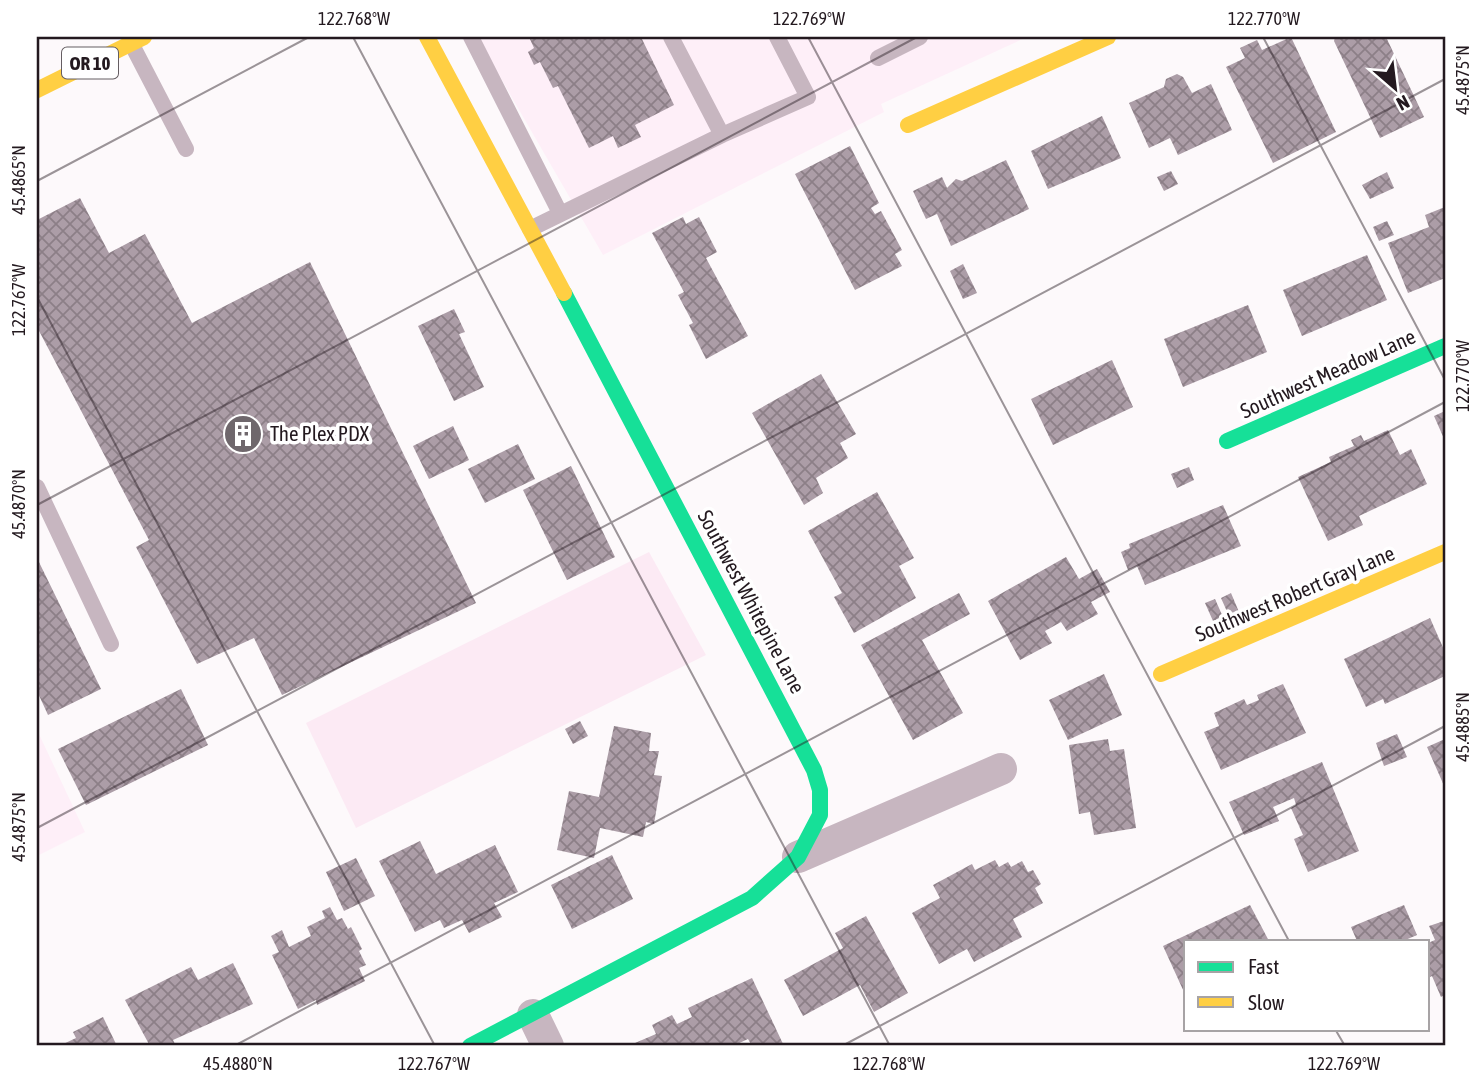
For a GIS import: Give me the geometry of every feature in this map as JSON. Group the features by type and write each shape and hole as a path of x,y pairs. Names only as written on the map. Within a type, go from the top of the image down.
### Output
{"street":[{"name":"Southwest Whitepine Lane","path":"427,37 814,770 820,790 820,815 798,857 752,898 470,1046"},
{"path":"908,125 1108,37"},
{"name":"OR 10","path":"37,90 137,40"},
{"name":"Southwest Meadow Lane","path":"1227,441 1445,346"},
{"name":"Southwest Robert Gray Lane","path":"1161,674 1445,552"},
{"path":"798,857 1001,769"},
{"path":"533,1015 548,1046"}],"lane":[{"path":"471,37 560,213"},
{"path":"671,37 722,135"},
{"path":"530,229 722,135 808,97 777,37"},
{"path":"878,58 920,37"},
{"path":"137,40 186,149"},
{"path":"37,487 111,644"}],"shaded area":[{"path":"477,37 1027,37 881,104 884,112 603,255"},
{"path":"649,552 706,655 356,828 306,723"},
{"path":"37,730 85,832 37,856"}],"building":[{"path":"529,37 641,37 674,105 635,125 641,137 618,148 613,136 589,148 558,86 553,88 540,62 534,65 528,52 534,48"},
{"path":"1291,37 1336,132 1273,163 1226,67 1245,58 1240,48 1257,40 1262,50"},
{"path":"1335,37 1386,37 1424,117 1380,138 1334,41"},
{"path":"1177,74 1183,77 1192,93 1211,84 1232,130 1178,155 1170,138 1149,148 1129,103 1164,87 1166,79"},
{"path":"1102,116 1121,158 1048,189 1031,151"},
{"path":"850,146 879,203 871,208 875,214 881,211 902,250 895,254 902,266 855,290 795,174"},
{"path":"1006,160 1029,209 951,246 937,214 926,219 913,191 942,177 947,188 956,179 962,181"},
{"path":"1171,171 1178,184 1164,191 1157,177"},
{"path":"1387,172 1394,188 1370,199 1362,185"},
{"name":"The Plex PDX","path":"80,198 109,253 145,234 192,323 310,262 476,603 282,695 254,638 197,664 136,547 149,540 37,327 37,220"},
{"path":"1445,207 1445,278 1408,293 1388,243 1429,227 1425,215"},
{"path":"683,217 686,224 699,217 717,252 706,258 748,336 706,359 689,325 693,323 678,295 684,292 652,233"},
{"path":"1387,221 1394,235 1379,241 1373,227"},
{"path":"1367,255 1387,300 1302,336 1283,290"},
{"path":"963,264 977,293 963,299 950,271"},
{"path":"1248,305 1267,352 1183,387 1164,339"},
{"path":"454,309 465,332 459,334 484,387 454,401 418,326"},
{"path":"1112,360 1133,407 1053,445 1031,399"},
{"path":"821,374 856,434 840,443 848,458 816,478 823,493 804,505 752,413"},
{"path":"1445,411 1445,441 1434,416"},
{"path":"453,426 469,460 429,479 413,446"},
{"path":"1388,430 1400,455 1411,449 1427,484 1359,516 1363,525 1328,541 1298,477 1331,462 1329,457 1354,446 1351,440 1361,435 1364,441"},
{"path":"518,444 535,479 485,503 468,469"},
{"path":"571,466 615,557 567,580 523,490"},
{"path":"1189,467 1194,480 1177,488 1171,474"},
{"path":"877,492 914,558 899,566 916,598 854,633 834,597 842,593 808,531"},
{"path":"1223,505 1241,546 1145,585 1137,566 1128,570 1121,552 1130,548 1129,544"},
{"path":"1066,557 1079,579 1097,569 1110,592 1091,602 1098,614 1067,631 1061,622 1045,631 1052,643 1020,660 988,601"},
{"path":"37,558 101,689 48,715 37,691"},
{"path":"959,593 970,614 922,640 963,713 913,740 861,645"},
{"path":"1231,593 1239,612 1229,616 1221,598"},
{"path":"1215,599 1223,617 1213,621 1205,603"},
{"path":"1430,618 1445,652 1445,676 1385,704 1383,699 1366,707 1344,659"},
{"path":"1104,674 1122,715 1068,740 1049,700"},
{"path":"1283,684 1306,733 1221,770 1204,732 1219,726 1214,713 1244,699 1247,705 1259,700 1257,695"},
{"path":"181,689 208,745 86,805 58,749"},
{"path":"580,721 588,736 573,744 565,729"},
{"path":"614,726 651,733 649,751 659,751 654,775 662,776 654,824 646,822 643,837 600,828 594,858 557,850 569,791 599,797"},
{"path":"1397,734 1407,757 1384,766 1376,743"},
{"path":"1108,739 1110,751 1124,749 1136,828 1094,835 1090,812 1079,814 1069,745"},
{"path":"1445,739 1445,788 1427,747"},
{"path":"1322,762 1359,851 1308,872 1294,839 1303,835 1291,808 1296,805 1294,798 1273,807 1279,821 1244,835 1229,802"},
{"path":"420,841 436,874 495,845 518,892 494,903 502,917 469,933 462,920 444,928 440,920 415,932 379,861"},
{"path":"612,855 633,899 572,929 551,885"},
{"path":"356,858 375,896 344,911 326,872"},
{"path":"995,860 999,867 1008,862 1011,867 1022,861 1028,872 1033,870 1041,884 1035,888 1043,903 1013,919 1022,937 974,962 967,949 939,964 912,913 940,898 933,885 972,864 975,870"},
{"path":"1250,905 1268,940 1184,940 1184,992 1163,946"},
{"path":"1404,905 1417,935 1405,940 1357,940 1351,927"},
{"path":"330,907 337,920 342,918 348,929 351,927 362,949 359,951 366,965 359,968 365,981 317,1005 316,1000 298,1009 272,955 279,952 271,936 282,930 289,947 311,936 307,927 325,918 322,911"},
{"path":"866,916 908,993 874,1012 860,985 803,1016 784,980 843,948 835,933"},
{"path":"1444,921 1445,995 1441,997 1432,976 1430,977 1430,942 1435,940 1429,926"},
{"path":"233,963 253,1004 173,1040 176,1046 150,1046 125,1000 191,967 198,980"},
{"path":"752,978 784,1046 752,1046 748,1039 733,1046 628,1046 656,1034 652,1025 672,1015 677,1024 692,1017 688,1008"},
{"path":"103,1017 117,1046 59,1046 76,1038 73,1032"}],"traffic: fast":[{"path":"470,1046 752,898 798,857 820,815 820,790 814,770 564,293"},
{"path":"1227,441 1445,346"}],"traffic: slow":[{"path":"37,90 144,37"},
{"path":"427,37 564,293"},
{"path":"908,125 1108,37"},
{"path":"1161,674 1445,552"}],"place":[{"name":"The Plex PDX","path":"243,434"}]}
